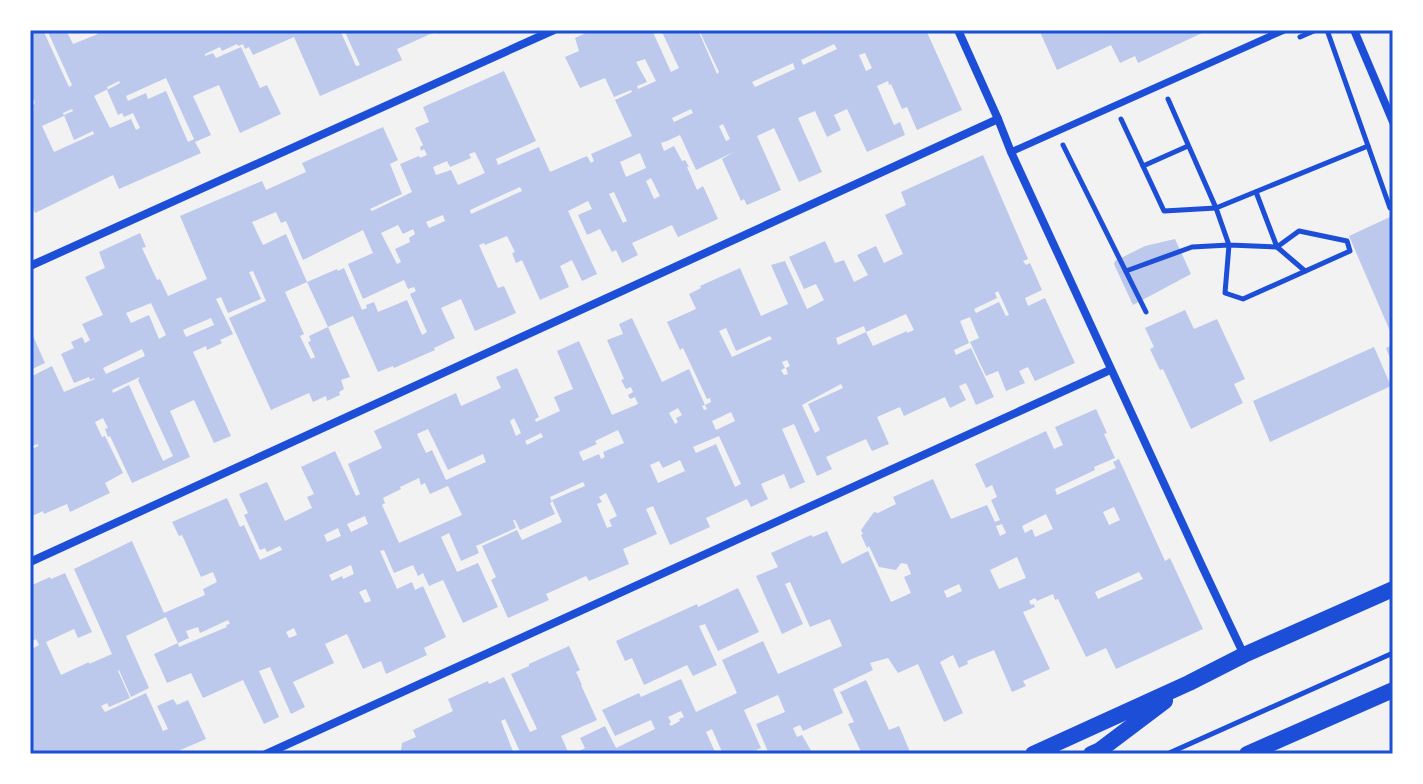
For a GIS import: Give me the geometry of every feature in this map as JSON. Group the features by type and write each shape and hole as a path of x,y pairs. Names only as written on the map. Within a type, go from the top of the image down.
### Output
{"main road":[{"path":"1033,754 1393,589"},
{"path":"1091,754 1189,683"},
{"path":"1247,754 1393,690"}],"street":[{"path":"30,266 554,30"},
{"path":"958,30 1110,370 1244,655"},
{"path":"1011,152 1284,30"},
{"path":"1354,30 1393,122"},
{"path":"30,562 998,119"},
{"path":"266,754 1110,370"}],"path":[{"path":"1327,30 1390,208"},
{"path":"1126,271 1192,247 1229,245 1277,247 1299,231 1347,241 1350,251 1243,299 1225,293 1229,245 1166,94"},
{"path":"1119,114 1164,211 1216,208 1368,146"},
{"path":"1061,139 1146,312"},
{"path":"1143,166 1188,146"},
{"path":"1256,192 1277,247 1305,271"},
{"path":"1167,754 1393,653"}],"building":[{"path":"30,30 43,30 69,87 72,85 47,30 66,30 73,44 98,34 96,30 115,30 116,33 119,30 340,30 356,66 360,65 344,30 447,30 439,34 437,31 397,49 402,60 320,96 294,37 253,55 249,47 245,49 243,44 222,51 220,47 205,56 213,53 216,58 241,47 260,88 267,85 281,114 240,133 219,85 193,96 211,135 195,142 201,153 119,189 113,175 35,213 30,201 30,112 34,110 32,105 35,103 30,92","holes":["166,78 194,139 188,142 166,91 148,99 146,93 128,101 126,96","119,81 107,90 118,115 122,113 124,117 133,113 140,128 136,130 131,119 110,128 94,96","73,111 64,115 74,140 93,131 94,134 54,152 42,126 64,116 63,113"]},
{"path":"592,30 652,30 671,72 679,68 661,30 698,30 717,74 719,72 699,30 926,30 962,110 917,130 907,107 902,109 888,81 877,86 894,125 900,122 905,135 867,152 847,109 834,115 841,130 827,137 815,111 798,118 822,172 799,182 774,128 757,136 781,190 747,205 744,199 741,201 722,159 734,152 696,170 680,135 661,143 664,151 674,146 689,167 697,190 703,186 718,219 678,237 672,225 632,243 638,255 622,263 616,250 612,252 600,229 587,235 578,215 592,209 588,201 568,211 597,274 582,281 572,260 560,266 569,287 540,300 522,260 516,263 512,253 515,252 507,236 479,245 498,288 504,286 516,313 475,331 461,299 441,308 455,338 394,368 378,372 353,316 328,327 350,377 341,380 344,389 339,392 340,395 327,401 326,396 313,402 309,393 271,410 229,318 266,301 253,271 249,272 261,299 228,313 221,297 216,299 233,334 207,350 206,346 193,352 231,436 214,443 194,400 170,411 190,457 132,483 108,437 103,418 95,422 123,473 105,483 110,493 70,512 67,504 30,517 30,450 38,444 30,447 30,377 52,366 64,392 95,379 90,380 89,377 74,383 61,354 74,348 71,342 82,337 85,343 90,340 82,324 103,315 85,277 105,268 99,252 140,233 146,247 142,248 168,296 207,279 180,216 262,181 266,190 306,172 302,163 383,127 398,160 390,164 402,194 370,209 372,211 412,192 400,164 427,155 424,149 421,151 423,145 415,128 429,122 423,107 504,71 536,141 496,159 498,165 539,147 550,172 587,156 591,163 594,161 591,154 632,136 615,100 631,90 614,97 605,78 580,88 565,57 579,51 575,38","holes":["834,44 837,49 803,65 801,60","865,53 872,68 866,71 859,55","645,59 656,81 638,89 637,86 647,82 636,62","793,63 795,69 755,87 752,82","691,109 693,113 674,122 672,118","723,124 730,139 726,141 719,126","475,152 485,173 458,185 451,170 436,175 433,167 447,161 450,167 471,158 469,154","640,153 646,168 626,177 620,162","651,178 660,196 654,199 646,181","520,187 522,191 471,214 470,210","614,192 627,221 623,223 609,194","276,212 281,223 286,221 303,260 363,230 373,253 348,264 363,299 404,280 408,289 414,287 416,291 410,294 427,332 422,335 407,300 378,312 374,302 362,310 344,268 307,282 286,234 263,245 252,222","443,215 445,221 429,228 426,222","398,225 403,234 413,229 415,234 409,238 410,242 395,249 401,262 397,264 381,233","307,282 328,327 309,336 311,341 308,342 315,357 311,359 300,336 304,334 285,292","151,303 166,335 159,339 149,315 131,323 126,313","211,318 214,325 186,337 183,330","142,349 145,356 106,374 103,368","140,377 138,380 173,456 163,461 129,385 113,393 112,390"]},
{"path":"1200,30 1202,33 1138,63 1135,56 1120,63 1111,45 1057,70 1040,32"},
{"path":"983,155 1028,259 1023,261 1026,265 1030,263 1042,290 1025,298 1028,306 1045,298 1075,363 1035,381 1028,367 1019,371 1025,383 1006,391 998,371 986,376 970,342 979,338 970,317 960,321 969,343 954,350 956,355 971,348 994,397 976,405 966,383 959,386 966,400 950,408 945,397 904,416 900,407 877,417 889,444 872,451 866,439 826,457 832,469 817,476 794,424 782,429 805,482 790,489 784,474 761,484 768,499 751,507 747,499 706,518 710,527 670,545 653,506 646,509 657,534 623,549 629,564 589,581 586,576 546,594 549,600 508,618 491,580 496,577 482,546 517,530 522,540 562,522 552,500 585,486 583,482 550,497 555,514 520,530 513,520 516,528 476,546 479,553 461,561 449,533 441,537 457,572 478,563 498,607 463,623 443,580 429,586 423,573 418,576 413,565 394,573 384,550 380,551 397,589 412,582 415,590 423,586 446,637 424,648 427,655 386,674 381,661 363,669 347,634 325,644 334,663 293,682 305,707 291,714 270,667 259,671 279,717 264,724 243,680 203,698 191,673 167,683 154,654 178,643 166,617 126,636 149,688 131,697 119,670 130,698 109,707 107,703 101,706 105,712 146,693 163,731 168,729 157,706 173,699 177,705 188,700 206,739 178,751 179,754 33,754 30,748 30,650 39,645 36,639 30,642 30,586 65,573 92,632 78,638 74,629 46,642 61,675 112,654 74,569 132,541 164,613 205,595 203,589 217,582 213,572 201,577 182,535 179,536 172,522 227,498 260,560 282,550 280,546 267,552 265,548 260,550 244,515 248,513 239,494 267,482 285,521 312,508 307,497 314,494 301,467 335,451 356,496 360,494 348,464 382,448 374,431 456,393 461,406 501,388 496,377 517,368 539,417 535,419 536,422 560,411 554,397 573,389 557,351 579,341 612,415 638,404 635,397 630,399 628,395 633,392 631,387 626,389 621,380 624,379 607,340 623,334 619,324 632,318 662,382 689,369 705,405 711,402 710,398 707,399 667,322 696,309 689,294 740,268 761,316 788,304 771,265 785,261 807,309 824,300 816,284 804,289 789,257 825,241 835,263 844,260 854,282 868,275 857,255 876,246 884,263 903,254 885,215 906,205 901,192","holes":["998,291 1009,315 1006,316 999,302 976,313 974,309 997,298 995,293","906,314 914,330 873,346 866,332","864,326 866,332 838,345 836,338","726,328 736,351 770,336 772,339 732,357 719,331","787,360 790,366 786,368 788,374 784,375 781,370 785,368 782,362","841,384 843,388 808,404 820,430 815,433 802,405","678,408 682,415 676,418 678,422 675,424 669,413","731,412 735,421 716,430 712,421","514,418 521,433 516,436 510,421","428,429 448,470 483,454 486,462 446,480 432,450 426,453 417,434","618,430 624,443 603,452 605,457 601,459 599,454 583,461 579,452","541,433 543,437 527,445 525,441","719,436 741,484 735,487 716,444 696,453 693,447","680,460 685,471 658,483 650,465 659,461 663,468","419,478 430,494 448,486 462,515 399,543 382,505 385,503 383,498","606,493 617,516 609,520 612,526 607,528 597,504 602,502 599,497","365,516 368,524 351,532 347,524","338,528 341,536 327,542 324,535","351,565 354,574 343,579 342,576 332,581 329,575","366,589 371,601 365,603 359,592","228,620 230,624 179,647 178,643 189,638 186,631 198,627 200,633","294,628 297,635 289,638 286,632"]},
{"path":"1390,217 1393,224 1393,338 1349,236"},
{"path":"1175,239 1191,274 1133,305 1115,261 1145,246"},
{"path":"1185,310 1194,329 1217,319 1245,379 1234,384 1243,403 1191,429 1163,369 1160,370 1150,349 1154,347 1145,328"},
{"path":"30,329 45,363 30,370"},
{"path":"1393,345 1393,365 1386,348"},
{"path":"1374,347 1391,386 1270,442 1253,401"},
{"path":"1096,409 1115,458 1055,489 1057,495 1116,468 1113,462 1119,459 1165,561 1170,558 1203,629 1116,669 1106,648 1086,657 1053,594 1029,601 1035,607 1023,612 1050,669 1023,681 1026,686 1012,692 994,650 967,661 968,664 959,668 953,655 940,662 963,713 944,722 918,664 898,673 888,658 870,663 873,670 833,689 843,713 803,731 800,725 793,728 797,737 802,735 813,754 769,754 756,724 785,712 778,695 744,710 761,748 756,750 758,754 723,754 712,729 706,732 716,754 629,754 627,750 620,754 574,754 585,748 580,738 605,726 616,748 655,729 651,720 615,736 602,710 639,693 641,697 681,679 696,712 737,693 722,660 763,641 778,674 842,646 830,619 810,627 790,582 785,584 803,624 782,634 756,576 778,567 771,553 827,531 842,564 868,551 891,602 911,593 904,577 911,574 907,564 901,563 896,570 879,567 869,546 867,548 861,530 874,512 896,504 893,497 933,479 951,519 987,505 995,522 1000,520 991,500 997,497 992,485 986,488 975,464 1046,431 1054,449 1063,445 1055,427","holes":["1114,507 1120,520 1109,525 1103,512","1046,514 1053,529 1035,537 1032,529 1025,533 1022,526","1002,524 1006,533 1000,536 996,526","1017,557 1026,578 999,589 990,570","1139,572 1143,579 1098,599 1095,592","959,584 962,591 947,598 944,591","681,711 684,717 671,726 668,717"]},
{"path":"738,588 759,632 718,651 705,624 699,626 717,665 693,676 687,665 644,685 632,658 625,661 616,641"},
{"path":"569,646 580,670 576,672 597,720 561,736 569,754 521,754 505,719 501,721 514,754 429,754 428,751 423,754 396,754 401,751 402,743 416,737 413,730 453,711 448,699 504,677 530,732 537,729 511,674"},
{"path":"866,680 889,730 899,726 911,754 862,754 848,724 854,722 840,692"}]}
